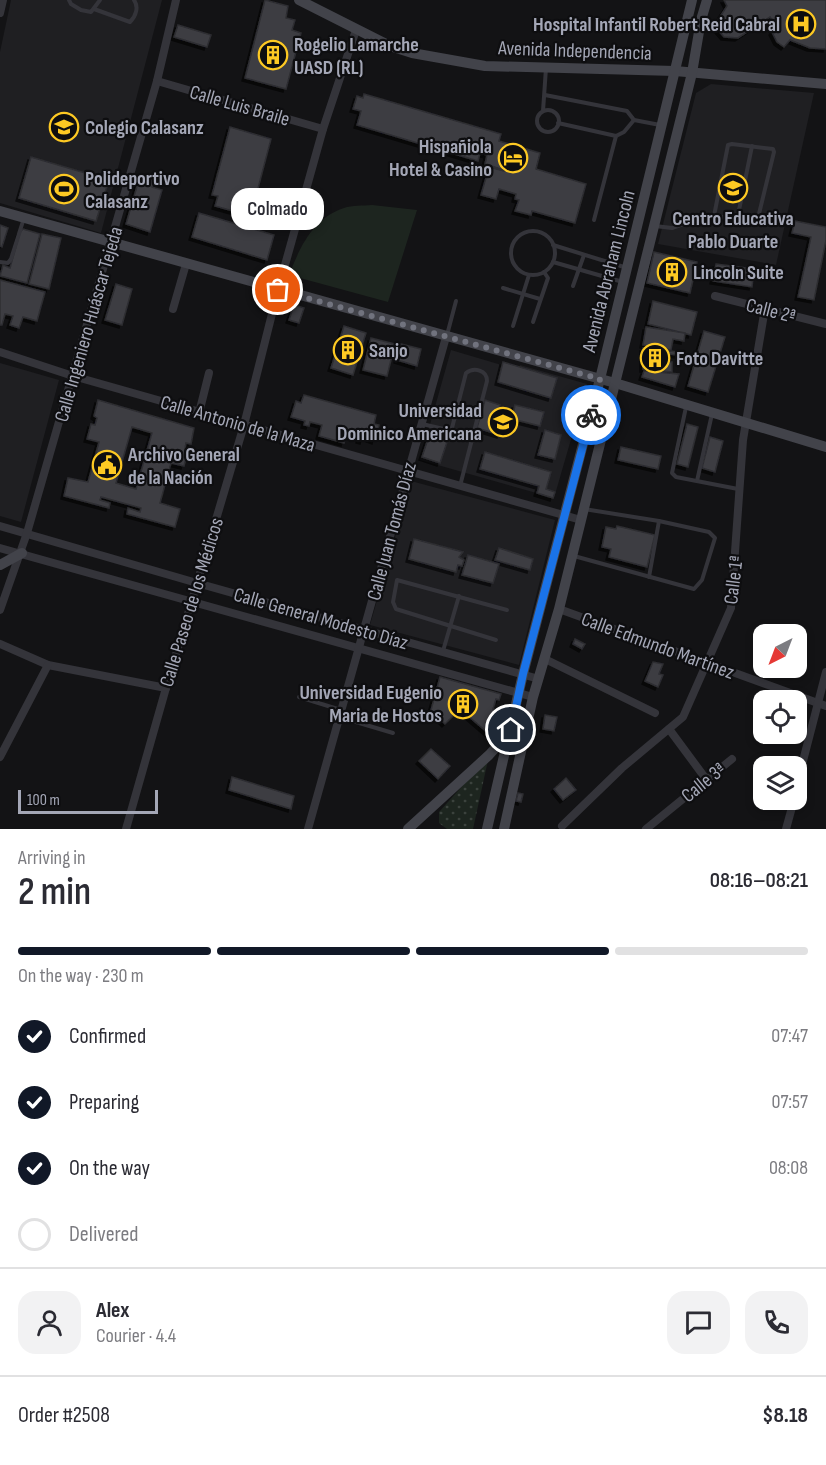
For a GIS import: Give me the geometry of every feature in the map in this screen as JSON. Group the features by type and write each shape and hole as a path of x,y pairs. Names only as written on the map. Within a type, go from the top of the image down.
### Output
{"main road":[{"name":"Avenida Independencia","path":"299,0 390,46 412,53 485,66 675,71 826,84"},
{"path":"675,71 692,0"},
{"name":"Avenida Abraham Lincoln","path":"504,829 533,697 559,609 692,73 701,20 707,0"},
{"name":"Avenida Abraham Lincoln","path":"487,829 518,692 600,379 661,126"},
{"path":"0,211 615,383 826,447"},
{"path":"0,565 22,553"},
{"path":"408,829 489,755 511,730"}],"street":[{"path":"0,13 3,0"},
{"name":"Calle Ingeniero Huáscar Tejeda","path":"0,610 22,553 157,81 177,0"},
{"name":"Calle Paseo de los Médicos","path":"126,829 244,425 278,290 323,129 356,30"},
{"name":"Calle Luis Braile","path":"157,81 323,129"},
{"path":"173,309 186,264"},
{"name":"Calle 2ª","path":"716,296 826,324"},
{"name":"Calle 1ª","path":"562,826 629,762 684,717 733,601 745,423 765,308"},
{"name":"Calle Juan Tomás Díaz","path":"308,829 446,337"},
{"name":"Calle Antonio de la Maza","path":"0,352 73,376 460,487 565,515 582,514"},
{"path":"199,412 209,373"},
{"name":"Calle General Modesto Díaz","path":"0,526 197,584 539,679"},
{"name":"Calle General Modesto Díaz","path":"0,548 533,697"},
{"name":"Calle Edmundo Martínez","path":"559,609 822,705"},
{"path":"0,644 48,665 166,688"},
{"path":"545,659 655,713"},
{"path":"0,757 48,665"},
{"path":"806,756 822,705 826,672"},
{"path":"669,729 706,779"},
{"name":"Calle 3ª","path":"648,828 732,759"},
{"path":"786,829 791,810"}],"lane":[{"path":"69,0 70,4 91,12 100,0"},
{"path":"94,9 130,22 135,14 134,0"},
{"path":"543,111 549,110 555,113 558,123 555,129 549,132 540,128 537,119 543,111 546,68"},
{"path":"511,730 675,71"},
{"path":"545,95 627,111 634,120 661,126"},
{"path":"558,123 616,136 624,132 634,120"},
{"path":"594,220 616,136"},
{"path":"654,226 672,228 701,216 754,222 759,218 774,152 770,148 728,145 714,216"},
{"path":"737,220 752,146"},
{"path":"0,262 5,264 10,262 24,218"},
{"path":"526,232 542,233 553,245 555,254 553,262 544,272 529,275 511,264 513,243 526,232"},
{"path":"553,245 628,268"},
{"path":"573,286 584,255"},
{"path":"553,262 624,282"},
{"path":"533,322 548,278 544,272"},
{"path":"513,326 529,275"},
{"path":"503,288 540,299"},
{"path":"446,337 456,300"},
{"path":"421,424 448,430 452,428 466,373 473,369 486,374 487,381 460,487"},
{"path":"686,405 672,473 676,477 739,489"},
{"path":"697,481 712,413"},
{"path":"572,555 694,589 702,580 715,538 709,532 659,521 582,514"},
{"path":"649,577 659,521"},
{"path":"496,640 396,609 393,602 397,580 507,610"},
{"path":"443,652 459,596"},
{"path":"299,697 393,733"}],"shaded area":[{"name":"Colegio Calasanz","path":"11,0 162,0 101,233 0,203 0,52"},
{"name":"Centro Educativa Pablo Duarte","path":"711,84 814,93 776,265 658,244 696,93"},
{"path":"372,205 417,210 388,302 289,275 303,244 324,219 347,207"},
{"name":"Universidad Dominico Americana","path":"451,350 518,370 520,365 587,384 554,498 420,460"},
{"path":"0,363 59,380 21,522 0,516"},
{"path":"411,481 555,520 519,665 370,625"},
{"path":"488,760 473,829 447,829 439,823 439,812"}],"building":[{"name":"Rogelio Lamarche UASD (RL)","path":"265,0 288,6 286,18 295,20 292,30 301,33 286,89 245,78"},
{"name":"Hospital Infantil Robert Reid Cabral","path":"724,0 826,0 826,49 810,48 790,40 784,47 777,42 772,32 777,26 770,17 738,38 724,37 717,29 716,23 727,6"},
{"path":"178,25 211,35 207,47 174,37"},
{"name":"Hispañiola Hotel & Casino","path":"364,94 501,134 499,141 540,153 536,169 586,184 575,223 532,211 531,215 515,211 519,200 515,199 516,194 499,189 496,199 481,195 489,167 504,171 485,164 487,155 480,153 478,161 357,125 361,111 353,109 357,96 363,98"},
{"path":"230,127 271,139 256,196 246,193 243,202 236,200 233,211 215,206 218,196 212,195"},
{"name":"Polideportivo Calasanz","path":"31,157 109,180 96,221 19,198"},
{"path":"140,176 154,180 152,187 162,190 150,232 126,224"},
{"path":"199,213 274,235 267,260 192,237"},
{"path":"795,221 826,227 826,240 814,300 798,297 811,237 792,233"},
{"path":"0,225 8,228 2,247 0,246"},
{"path":"23,229 40,234 27,283 0,276 3,265 10,268 20,232"},
{"path":"42,234 61,238 49,289 29,284"},
{"name":"Lincoln Suite","path":"654,252 697,262 690,293 647,283"},
{"path":"716,264 754,269 752,287 713,281"},
{"path":"0,280 45,292 37,321 23,317 19,328 10,325 13,316 5,314 2,325 0,325"},
{"path":"116,284 132,289 122,325 105,320"},
{"path":"653,301 697,312 691,335 648,324"},
{"path":"294,305 304,308 299,323 289,320"},
{"name":"Sanjo","path":"344,326 366,333 353,375 331,368"},
{"path":"646,327 685,333 684,341 673,339 671,350 643,345"},
{"path":"704,331 725,337 708,392 688,386"},
{"path":"371,338 395,344 387,376 363,370"},
{"path":"401,344 421,349 417,366 397,360"},
{"name":"Foto Davitte","path":"643,348 678,352 678,355 668,354 667,362 672,362 672,372 643,369"},
{"path":"503,362 557,378 551,398 498,382"},
{"path":"644,371 679,374 675,387 642,377"},
{"path":"304,395 376,415 374,424 379,425 375,441 364,437 363,441 359,440 360,436 347,433 344,443 319,436 322,425 310,422 309,426 304,425 305,421 291,417 296,401 301,403"},
{"name":"Archivo General de la Nación","path":"98,400 194,428 191,444 186,443 185,449 188,451 184,466 171,463 160,503 180,509 175,527 127,514 128,508 140,512 141,508 101,497 100,500 110,503 109,508 64,496 68,478 88,482 99,442 87,439 91,424 95,425 97,418 94,416","holes":["132,427 152,433 136,489 116,483"]},
{"path":"485,400 500,405 497,417 504,419 500,435 477,428"},
{"path":"515,405 544,412 540,426 512,419"},
{"path":"687,424 698,427 688,467 677,464"},
{"path":"545,430 561,435 555,459 538,455"},
{"path":"429,436 447,442 440,463 422,457"},
{"path":"710,437 723,441 715,472 702,468"},
{"path":"621,447 661,456 658,469 618,460"},
{"path":"485,452 551,472 546,489 555,492 553,498 537,493 539,486 480,469"},
{"path":"617,526 655,535 647,567 609,557 611,549 602,547 606,527 616,529"},
{"path":"414,539 463,552 459,557 464,560 462,566 458,565 456,572 409,559"},
{"path":"499,548 533,559 530,570 495,560"},
{"path":"468,555 499,564 493,583 462,575"},
{"path":"575,639 585,644 582,649 573,644"},
{"path":"653,662 663,664 659,674 663,675 658,687 645,681"},
{"name":"Universidad Eugenio Maria de Hostos","path":"440,677 501,694 499,700 496,699 493,709 497,710 495,720 491,719 488,733 467,715 468,711 459,708 445,724 431,710"},
{"path":"545,715 557,717 554,731 543,729"},
{"path":"431,749 450,766 438,779 419,761"},
{"path":"232,777 294,796 291,809 229,790"},
{"path":"566,778 576,790 563,800 554,789"},
{"path":"518,793 523,794 521,802 516,801"}],"way so far":[{"path":"278,290 600,379 591,415"}],"place":[{"name":"Hospital Infantil Robert Reid Cabral","path":"801,24"},
{"name":"Rogelio Lamarche UASD (RL)","path":"273,55"},
{"name":"Colegio Calasanz","path":"64,127"},
{"name":"Hispañiola Hotel & Casino","path":"513,158"},
{"name":"Centro Educativa Pablo Duarte","path":"733,188"},
{"name":"Polideportivo Calasanz","path":"64,189"},
{"name":"Lincoln Suite","path":"672,272"},
{"name":"Colmado","path":"278,290"},
{"name":"Sanjo","path":"348,350"},
{"name":"Foto Davitte","path":"655,358"},
{"name":"Universidad Dominico Americana","path":"503,422"},
{"name":"Archivo General de la Nación","path":"107,465"},
{"name":"Universidad Eugenio Maria de Hostos","path":"463,704"}],"route":[{"path":"511,730 518,692 591,415"}]}
